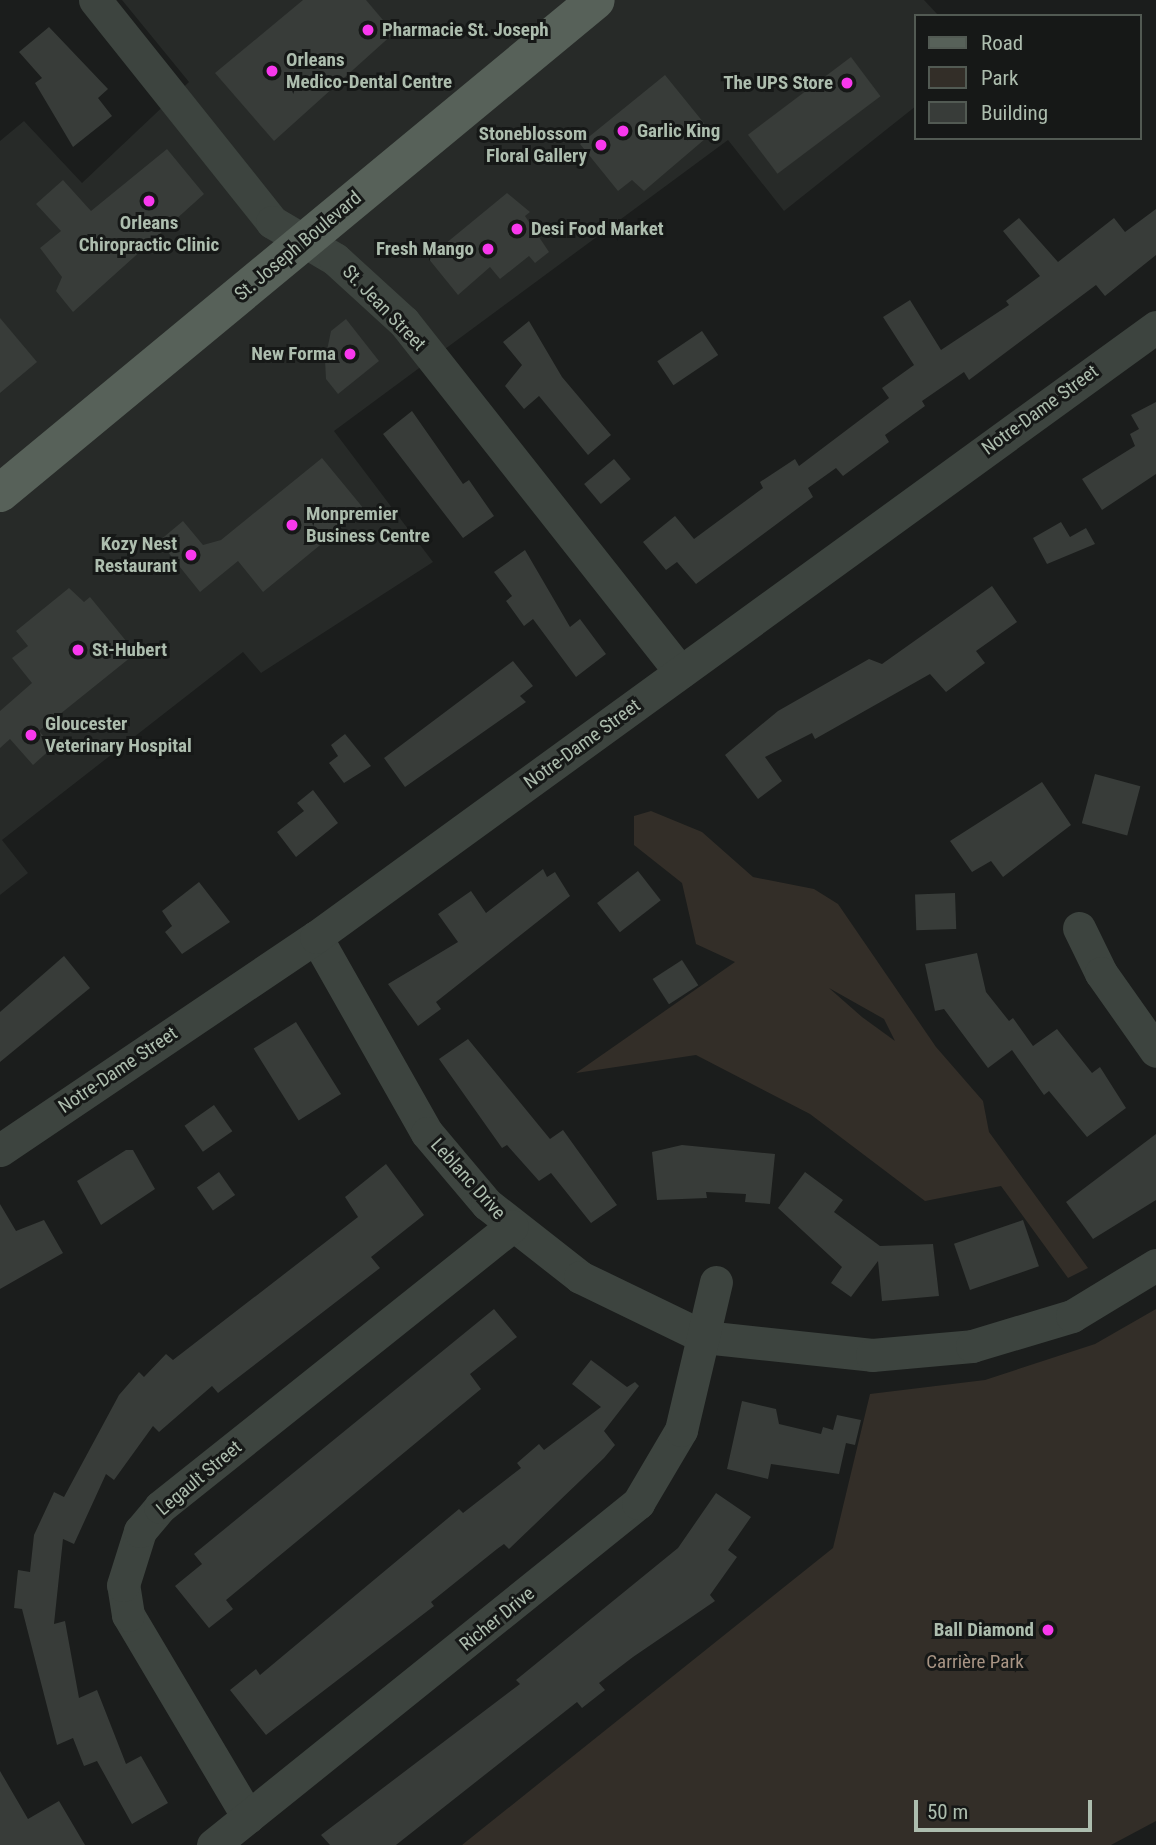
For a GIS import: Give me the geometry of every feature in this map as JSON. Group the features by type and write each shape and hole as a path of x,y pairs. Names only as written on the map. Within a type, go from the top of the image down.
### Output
{"main road":[{"name":"St. Joseph Boulevard","path":"0,493 596,0"}],"street":[{"name":"St. Jean Street","path":"95,0 272,222 335,259 404,322 680,673"},
{"name":"Notre-Dame Street","path":"0,1150 316,937 1156,327"},
{"path":"1079,928 1101,973 1156,1051"},
{"name":"Leblanc Drive","path":"316,937 427,1133 512,1226 580,1277 704,1337 872,1354 972,1346 1072,1317 1156,1265"},
{"name":"Legault Street","path":"248,1817 128,1615 124,1585 140,1531 160,1507 512,1226"},
{"path":"704,1337 716,1282"},
{"name":"Richer Drive","path":"213,1845 638,1503 681,1430 704,1337"}],"shaded area":[{"path":"122,0 924,0 937,14 914,14 914,108 784,211 728,140 334,431 433,562 261,673 243,652 2,840 28,873 0,895 0,141 24,121 82,183 189,82"}],"green space":[{"path":"651,811 702,832 753,877 814,889 838,904 936,1047 983,1101 989,1132 1088,1268 1068,1278 1001,1186 925,1201 810,1114 696,1055 576,1073 735,962 696,944 682,883 634,845 634,816","holes":["829,988 884,1019 895,1041"]},
{"name":"Carrière Park","path":"1156,1309 1156,1821 1111,1845 462,1845 833,1548 870,1394 985,1380 1095,1344"}],"building":[{"name":"Orleans Medico-Dental Centre","path":"303,0 366,0 394,33 274,141 215,73"},
{"path":"49,27 108,89 98,98 112,116 73,147 35,83 42,78 19,52"},
{"path":"851,57 880,96 777,174 748,135"},
{"path":"665,75 712,133 644,191 632,180 618,191 580,144"},
{"path":"167,149 204,194 73,312 56,291 62,277 40,248 61,231 36,204 63,180 91,211"},
{"path":"507,193 530,212 525,216 549,252 535,263 529,256 500,279 490,267 458,295 428,258"},
{"path":"1156,209 1156,255 1105,296 1096,285 969,380 964,372 922,401 925,406 885,435 889,442 843,476 836,468 808,488 813,497 696,584 677,562 666,570 643,542 675,516 694,539 763,488 760,482 795,459 799,466 889,398 882,388 914,365 883,317 910,300 941,350 1009,305 1006,301 1040,276 1003,231 1019,218 1058,262 1114,218 1125,232"},
{"path":"0,318 37,362 0,393"},
{"name":"New Forma","path":"346,319 379,361 338,394 326,379 325,360 331,331"},
{"path":"529,321 562,377 611,435 588,455 539,396 524,409 505,386 522,365 503,342"},
{"path":"702,331 718,355 673,385 657,361"},
{"path":"1156,402 1156,474 1102,510 1082,479 1135,446 1130,434 1139,429 1131,415"},
{"path":"412,411 463,484 469,480 494,516 463,538 383,434"},
{"name":"Monpremier Business Centre","path":"322,458 364,509 263,592 238,561 200,592 159,541 183,521 203,545 221,540"},
{"path":"614,459 631,479 601,504 584,484"},
{"path":"1061,522 1070,537 1086,528 1095,544 1047,564 1033,538"},
{"path":"525,550 570,627 580,619 606,654 576,677 533,619 524,626 506,601 512,596 494,572"},
{"path":"992,586 1017,622 976,651 985,663 946,692 930,674 815,739 812,733 765,757 782,781 758,799 725,755 778,711 869,659 882,664"},
{"name":"St-Hubert","path":"69,588 84,602 90,597 136,653 39,731 53,747 33,765 10,739 0,748 0,711 32,683 12,658 28,646 16,631"},
{"path":"513,661 533,686 520,696 526,702 405,787 384,758"},
{"path":"345,734 371,766 344,783 329,763 338,756 331,745"},
{"path":"1095,774 1140,786 1127,835 1082,823"},
{"path":"1042,782 1071,825 1003,877 991,861 972,872 950,841"},
{"path":"313,790 338,823 296,857 277,832 304,811 297,803"},
{"path":"543,869 547,877 555,872 570,896 436,1002 441,1009 418,1026 388,984 458,942 438,914 471,891 486,913"},
{"path":"638,871 661,900 620,932 597,903"},
{"path":"199,882 230,922 182,954 165,932 172,926 162,911"},
{"path":"955,893 956,929 916,930 915,894"},
{"path":"977,953 986,992 1009,1021 1013,1018 1033,1046 1057,1029 1092,1073 1100,1067 1126,1108 1087,1137 1049,1091 1044,1095 1012,1050 988,1068 944,1009 935,1011 925,964"},
{"path":"64,956 90,988 0,1062 0,1012"},
{"path":"682,960 698,985 669,1004 653,979"},
{"path":"296,1022 341,1094 299,1121 254,1048"},
{"path":"468,1039 550,1139 563,1130 617,1205 591,1223 551,1173 539,1181 507,1145 502,1148 439,1059"},
{"path":"214,1105 232,1131 203,1152 185,1126"},
{"path":"1156,1134 1156,1200 1093,1239 1066,1202"},
{"path":"682,1145 775,1154 770,1204 745,1202 746,1194 706,1192 707,1198 657,1200 652,1152"},
{"path":"126,1150 133,1150 155,1189 101,1225 77,1181"},
{"path":"386,1164 424,1215 371,1257 380,1268 218,1393 212,1386 159,1432 153,1426 114,1480 106,1474 74,1544 63,1539 54,1624 65,1621 79,1698 97,1690 126,1764 141,1756 168,1803 132,1824 97,1761 84,1766 73,1738 57,1745 22,1609 14,1608 18,1570 30,1572 34,1535 54,1492 64,1497 119,1395 139,1372 144,1377 166,1354 173,1360 358,1217 345,1197"},
{"path":"219,1172 235,1195 213,1210 197,1187"},
{"path":"805,1172 843,1200 834,1212 880,1246 933,1244 939,1296 882,1301 878,1261 851,1297 831,1283 842,1267 778,1208"},
{"path":"0,1204 16,1231 44,1220 63,1253 0,1289"},
{"path":"1023,1220 1039,1266 970,1290 954,1244"},
{"path":"494,1309 517,1337 470,1374 481,1389 226,1600 233,1609 209,1628 175,1586 202,1564 194,1554"},
{"path":"591,1360 627,1387 635,1382 639,1386 604,1431 615,1445 604,1458 509,1549 504,1544 497,1549 431,1602 434,1606 266,1735 230,1690 256,1669 260,1675 459,1509 463,1513 521,1468 517,1463 539,1444 544,1450 601,1407 572,1384"},
{"path":"742,1401 776,1409 779,1424 821,1434 823,1427 833,1430 837,1415 861,1420 855,1445 846,1443 839,1474 771,1464 768,1479 727,1469"},
{"path":"716,1493 751,1517 728,1550 737,1557 710,1595 715,1601 599,1683 605,1690 582,1708 577,1702 396,1845 330,1845 321,1835 520,1684 516,1680 678,1548"},
{"path":"0,1771 28,1819 59,1801 85,1845 0,1845"}],"place":[{"name":"Pharmacie St. Joseph","path":"368,30"},
{"name":"Orleans Medico-Dental Centre","path":"272,71"},
{"name":"The UPS Store","path":"847,83"},
{"name":"Garlic King","path":"623,131"},
{"name":"Stoneblossom Floral Gallery","path":"601,145"},
{"name":"Orleans Chiropractic Clinic","path":"149,201"},
{"name":"Desi Food Market","path":"517,229"},
{"name":"Fresh Mango","path":"488,249"},
{"name":"New Forma","path":"350,354"},
{"name":"Monpremier Business Centre","path":"292,525"},
{"name":"Kozy Nest Restaurant","path":"191,555"},
{"name":"St-Hubert","path":"78,650"},
{"name":"Gloucester Veterinary Hospital","path":"31,735"},
{"name":"Ball Diamond","path":"1048,1630"}]}
